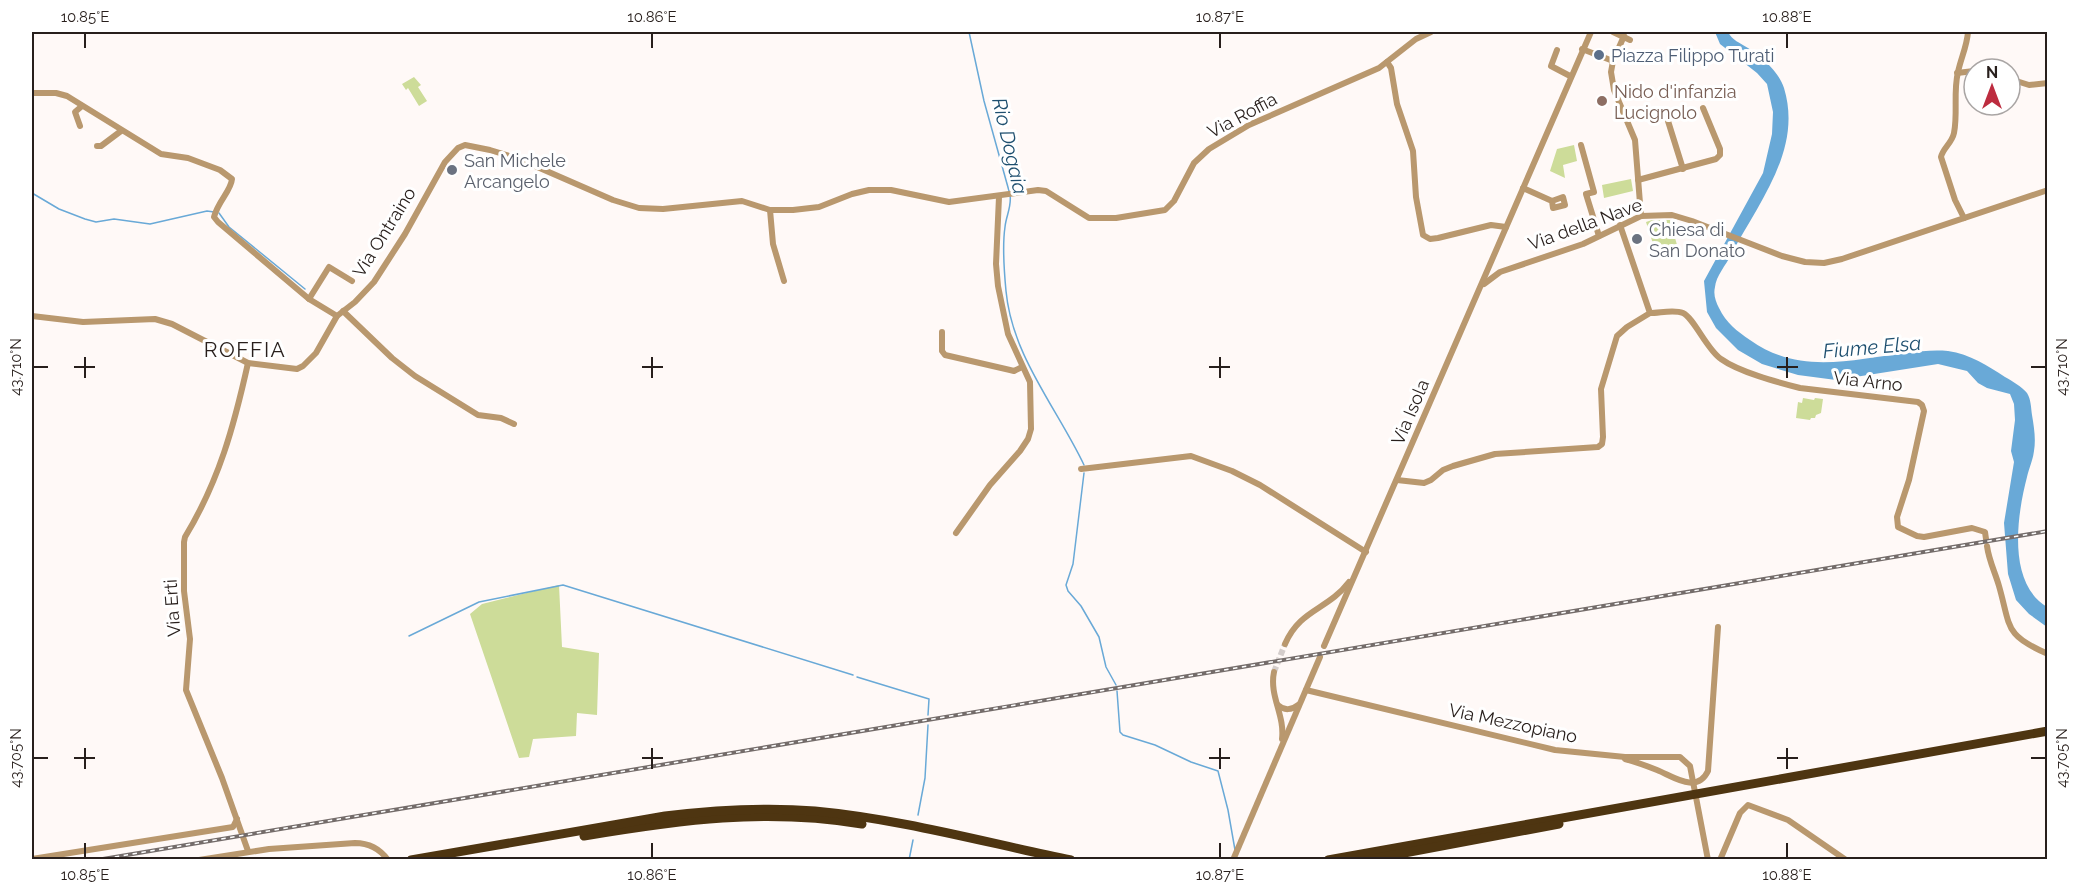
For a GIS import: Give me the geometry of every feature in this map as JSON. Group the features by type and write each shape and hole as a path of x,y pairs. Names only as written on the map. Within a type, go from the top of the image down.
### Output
{"highway":[{"path":"1328,860 2048,731"},
{"path":"1367,860 1645,807 2048,736"},
{"path":"411,860 665,816 705,811 785,809 838,813 883,821 1071,860"},
{"path":"443,860 668,822 746,816 782,816 856,823 1039,860"}],"street":[{"name":"Via Roffia","path":"1003,196 1038,190 1046,191 1089,218 1116,218 1165,210 1174,201 1199,156 1215,144 1249,125 1388,62 1407,46 1431,32"},
{"name":"Via Isola","path":"1324,646 1336,618 1337,607 1366,552 1590,32"},
{"path":"1613,32 1627,38 1613,61 1611,72 1613,89 1633,135 1641,216"},
{"path":"1964,218 1955,200 1941,157 1954,133 1957,73 1967,43 1968,32"},
{"path":"1582,49 1613,61"},
{"path":"1557,50 1551,66 1570,76"},
{"path":"1388,62 1400,115 1413,151 1416,197 1423,235 1430,239 1491,225 1506,227"},
{"path":"1957,73 1962,72"},
{"path":"2022,83 2029,85 2048,83"},
{"path":"32,93 56,93 67,96 161,154 188,158 228,175 232,179 231,186 216,206 214,217 224,229 246,243 309,299 337,316"},
{"path":"80,126 75,112 82,106"},
{"path":"1638,180 1716,159 1720,155 1720,149 1703,108"},
{"path":"1668,121 1683,169"},
{"path":"97,146 101,146 121,131"},
{"path":"1581,145 1594,192 1586,194 1599,236"},
{"name":"Via Ontraino","path":"32,316 83,322 155,319 172,324 248,363 297,369 303,366 325,339 337,316 355,302 374,282 405,234 445,162 458,148 465,146 490,150 519,159 613,201 639,208 742,201 770,210"},
{"path":"1523,188 1552,201"},
{"path":"784,281 773,244 770,210 819,207 869,190 891,190 949,202 1003,196 996,264 998,286 1004,322 1030,382 1032,421 1028,439 1020,451 990,485 956,533"},
{"name":"Via della Nave","path":"1477,294 1485,283 1498,273 1583,244 1641,216 1672,215 1725,232 1788,258 1824,263 2048,190"},
{"path":"1397,480 1424,483 1443,470 1495,454 1598,447 1602,444 1600,388 1617,336 1650,313 1620,225"},
{"path":"1494,256 1494,264 1498,273"},
{"path":"1490,264 1498,273"},
{"path":"309,299 329,267 352,281"},
{"path":"343,311 392,358 416,376 478,415 501,418 514,424"},
{"name":"Via Arno","path":"1650,313 1682,312 1720,359 1733,366 1787,384 1800,388 1918,402 1924,411 1909,480 1897,517 1898,527 1924,537 1977,528 1985,532 1989,559 1999,586 2008,625 2027,645 2048,654"},
{"path":"942,332 942,351 945,355 1010,370 1022,367"},
{"name":"Via Erti","path":"248,363 226,451 205,503 183,542 184,591 190,639 186,690 248,851"},
{"path":"1081,469 1191,456 1232,471 1260,485 1366,552"},
{"name":"Via Isola","path":"1285,645 1302,618 1334,598 1356,572"},
{"path":"1318,608 1337,607 1341,600 1334,598"},
{"path":"1613,756 1642,764 1685,782 1696,783 1705,778 1708,771 1718,627"},
{"path":"1233,860 1293,711 1300,703 1320,657"},
{"path":"1274,672 1272,686 1283,729 1278,751"},
{"name":"Via Mezzopiano","path":"1306,690 1555,750 1613,756 1680,757 1690,766 1708,860"},
{"path":"1276,702 1282,708 1293,711"},
{"path":"1281,716 1283,712 1293,711"},
{"path":"1720,860 1740,813 1748,805 1788,820 1846,860"},
{"path":"32,859 233,827 237,819"},
{"path":"198,860 248,851 355,843 381,851 388,860"}],"green space":[{"path":"414,77 421,85 418,87 427,101 419,106 408,88 406,90 402,84"},
{"path":"1574,145 1577,161 1563,165 1565,178 1550,171 1557,149"},
{"path":"1631,179 1633,191 1604,198 1602,185"},
{"path":"1670,220 1677,245 1657,256 1646,222"},
{"path":"1803,398 1823,399 1821,413 1810,420 1796,418 1798,402 1802,403"},
{"path":"559,585 562,647 599,653 597,715 577,713 576,736 533,739 529,757 519,758 470,614 482,604"}],"water":[{"path":"1715,32 1728,32 1769,65 1782,82 1788,111 1788,133 1783,154 1765,196 1719,275 1714,290 1718,306 1732,326 1750,340 1769,351 1788,358 1807,362 1827,362 1923,351 1948,351 1978,361 2025,391 2030,401 2035,442 2020,510 2018,547 2020,565 2026,582 2034,596 2047,607 2047,627 2029,614 2016,600 2008,574 2004,523 2014,462 2011,451 2015,420 2014,404 2010,394 1987,388 1978,383 1967,371 1938,364 1836,380 1798,375 1762,364 1738,350 1716,328 1707,312 1704,281 1763,173 1772,134 1773,112 1767,84 1757,73 1720,44"}],"waterway":[{"name":"Rio Dogaia","path":"969,32 984,101 1009,191"},
{"path":"32,193 59,209 96,222 114,219 150,224 207,211 214,212"},
{"name":"Rio Dogaia","path":"1010,195 1003,251 1010,315 1026,360 1084,465"},
{"path":"219,213 229,227 305,289"},
{"name":"Rio Dogaia","path":"1084,473 1073,564 1066,585 1099,637 1106,667 1116,685"},
{"path":"409,636 479,602 563,585 853,675"},
{"path":"857,677 929,699 928,715"},
{"name":"Rio Dogaia","path":"1117,691 1120,732 1123,735 1155,745 1191,762 1218,771 1235,850"},
{"path":"918,815 925,778 928,725"},
{"path":"909,860 913,840"}],"tunnel":[{"path":"1274,672 1285,644"}],"railway":[{"path":"97,860 2048,531"}],"place":[{"name":"Piazza Filippo Turati","path":"1599,55"},
{"name":"Nido d'infanzia Lucignolo","path":"1602,101"},
{"name":"San Michele Arcangelo","path":"452,170"},
{"name":"Chiesa di San Donato","path":"1637,239"}],"district":[{"name":"ROFFIA","path":"245,349"}],"water label":[{"name":"Fiume Elsa","path":"1872,347"}]}
